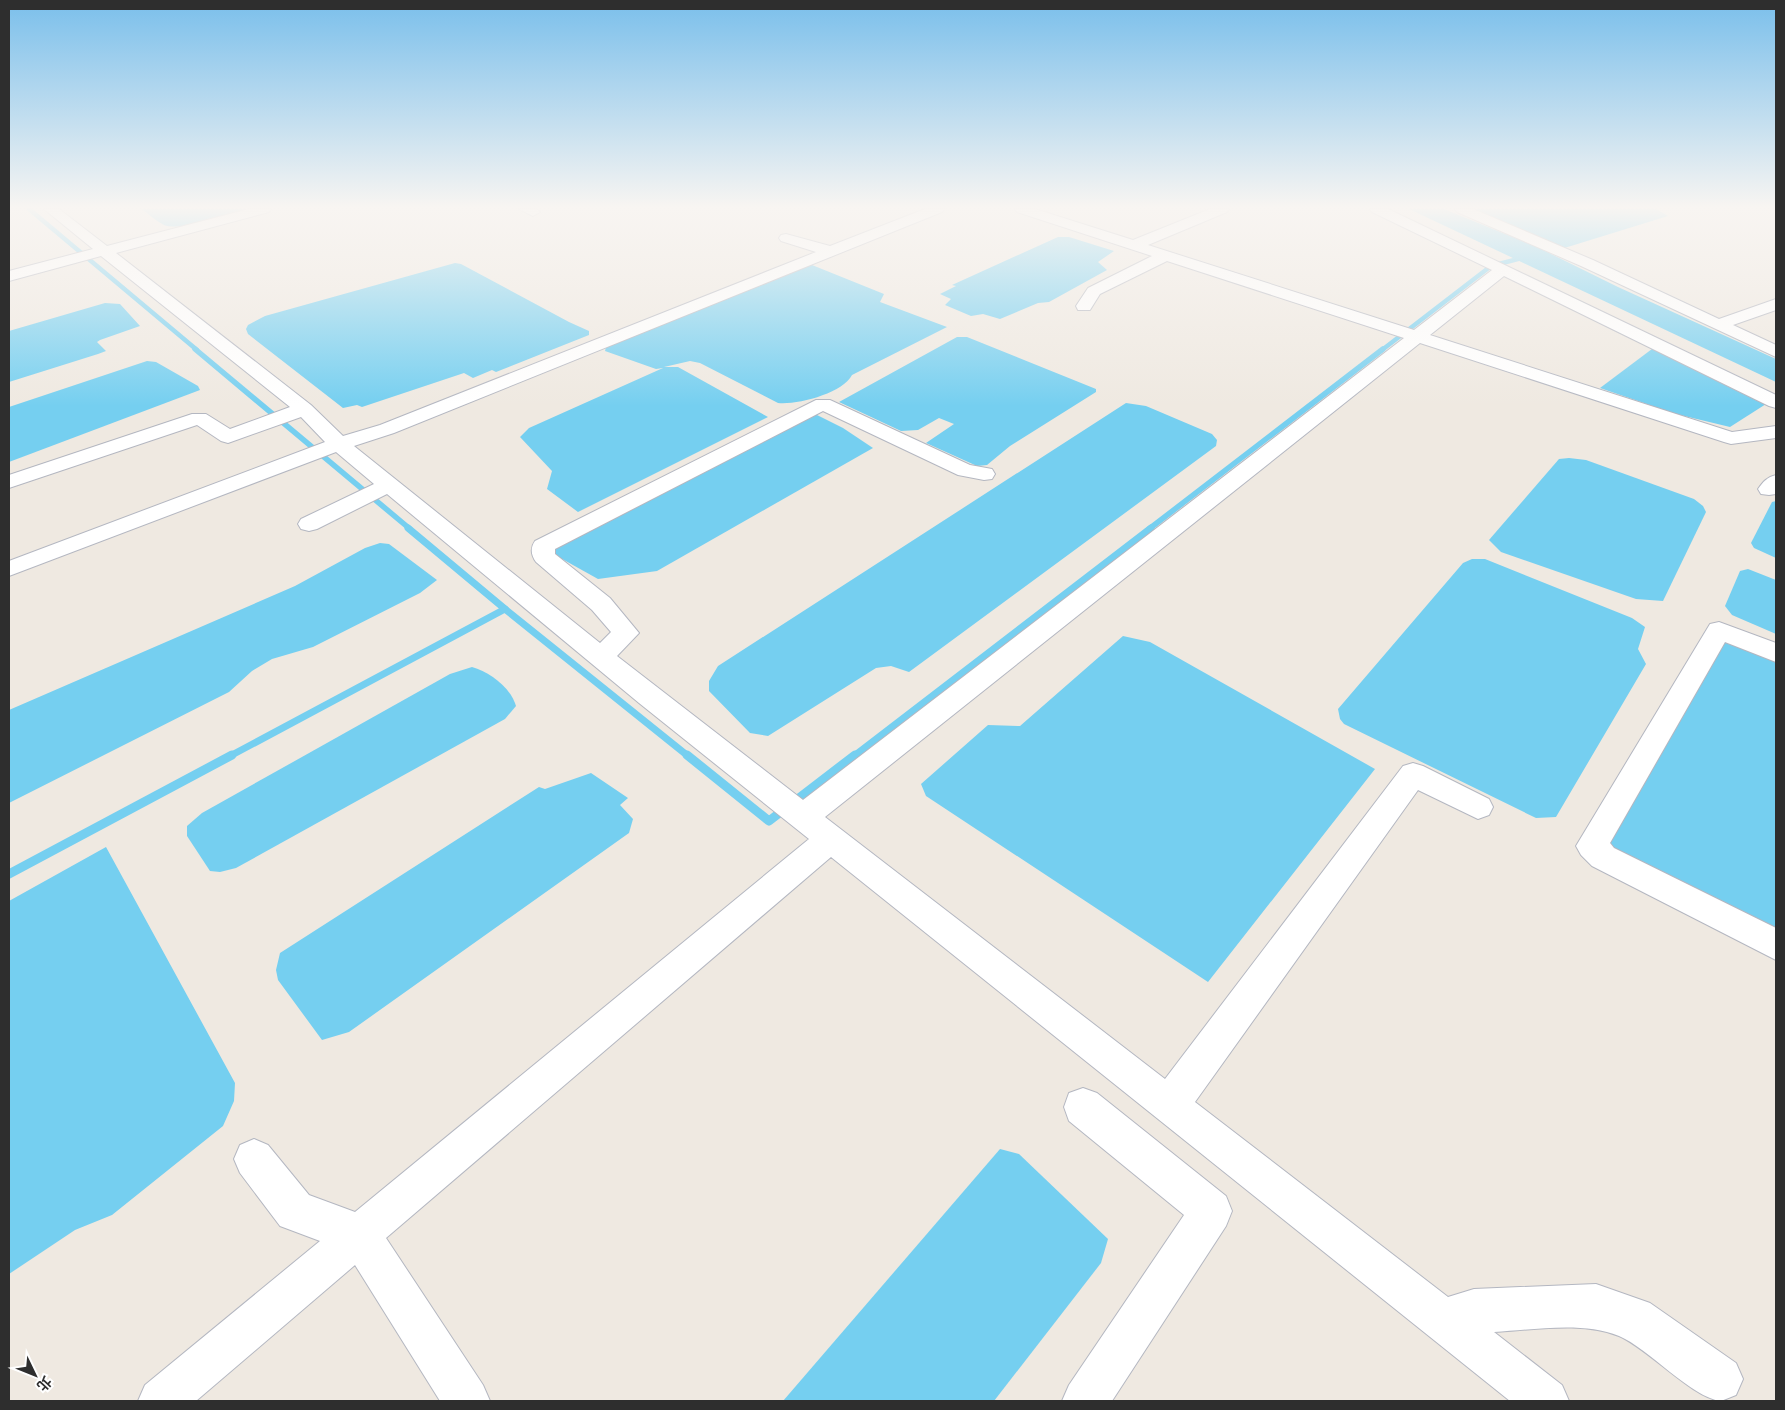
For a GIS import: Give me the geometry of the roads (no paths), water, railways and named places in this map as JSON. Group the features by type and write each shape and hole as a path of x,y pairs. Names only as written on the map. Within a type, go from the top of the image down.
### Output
{"street":[{"path":"134,275 304,409 340,444 389,485 601,657 1444,1320 1527,1395"},
{"path":"9,569 307,454 387,428 770,275"},
{"path":"1084,306 1094,291 1126,275"},
{"path":"1222,275 1732,438 1774,436"},
{"path":"161,1401 358,1234 816,828 1415,337 1496,275"},
{"path":"1512,275 1701,362 1776,402"},
{"path":"1612,275 1776,352"},
{"path":"1718,325 1776,304"},
{"path":"601,657 626,634 601,604 544,557 543,546 823,404 965,472 984,474"},
{"path":"9,482 199,418 228,437 304,409"},
{"path":"369,413 387,428"},
{"path":"309,524 389,485"},
{"path":"1776,653 1719,630 1592,846 1603,858 1776,946"},
{"path":"1169,1105 1413,774 1478,807"},
{"path":"1083,1107 1211,1211 1085,1401"},
{"path":"254,1159 295,1211 358,1234 467,1401"},
{"path":"1444,1320 1474,1311 1596,1306 1634,1319 1720,1378"}],"water":[{"path":"413,275 481,275 589,331 589,335 496,372 492,370 473,378 464,373 362,407 357,405 343,408 248,334 246,329 248,325 265,316"},
{"path":"779,275 836,275 884,294 880,302 947,327 852,375 847,381 830,392 797,402 778,403 700,363 690,361 664,367 678,367 768,417 578,512 547,489 552,471 520,437 529,428 663,368 656,369 605,351 607,343"},
{"path":"975,275 1098,275 1049,302 1038,303 1000,319 983,314 971,316 945,305 951,299 940,294 956,286 952,285"},
{"path":"1549,275 1593,275 1776,359 1776,382"},
{"path":"105,303 120,304 140,326 97,342 106,351 9,382 9,331"},
{"path":"957,337 967,337 1096,389 1096,392 1010,446 987,465 977,466 926,443 954,424 939,418 918,430 901,431 839,402"},
{"path":"1652,349 1673,355 1766,404 1730,427 1676,414 1600,388"},
{"path":"147,361 156,362 198,386 200,390 9,462 9,407"},
{"path":"1126,403 1146,406 1212,434 1217,440 1216,446 909,672 891,666 876,668 768,736 750,733 709,691 709,681 718,666"},
{"path":"811,412 843,428 873,448 657,571 598,579 546,550"},
{"path":"1559,459 1586,460 1694,499 1703,506 1706,512 1663,601 1636,599 1501,552 1489,540"},
{"path":"1776,501 1776,558 1754,548 1751,543 1772,502"},
{"path":"380,543 389,544 437,580 420,593 313,647 272,659 252,671 229,692 9,803 9,710 295,586 365,548"},
{"path":"1472,559 1485,559 1632,618 1645,627 1638,649 1646,664 1556,817 1536,818 1344,724 1340,719 1338,709 1463,563"},
{"path":"1748,569 1776,580 1776,634 1732,615 1725,606 1740,571"},
{"path":"1123,636 1150,642 1375,769 1208,982 926,796 921,784 988,725 1020,726"},
{"path":"1720,637 1731,638 1776,658 1776,951 1602,859 1592,849"},
{"path":"472,667 493,677 510,693 516,706 505,719 236,868 220,872 210,871 187,836 187,826 202,813 450,674"},
{"path":"591,773 628,798 620,805 633,819 629,833 349,1032 322,1040 278,980 276,970 280,953 539,787 545,789"},
{"path":"106,847 235,1083 234,1101 223,1126 112,1215 75,1230 9,1274 9,901"},
{"path":"1000,1149 1019,1154 1108,1239 1101,1263 994,1401 783,1401"}],"waterway":[{"path":"107,275 197,350"},
{"path":"1382,350 1480,275"},
{"path":"195,349 410,529"},
{"path":"1149,529 1383,349"},
{"path":"408,528 505,609"},
{"path":"854,756 1151,528"},
{"path":"230,756 505,609"},
{"path":"505,609 688,756"},
{"path":"9,874 232,755"},
{"path":"687,755 769,821 855,755"}]}
